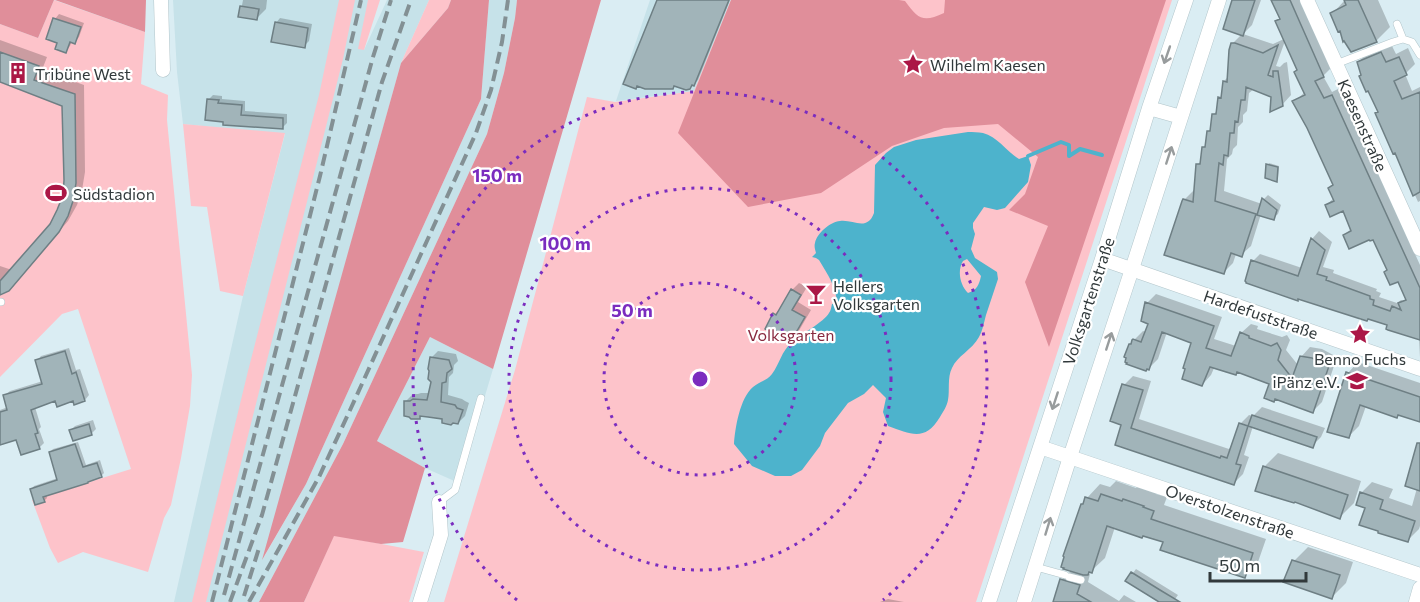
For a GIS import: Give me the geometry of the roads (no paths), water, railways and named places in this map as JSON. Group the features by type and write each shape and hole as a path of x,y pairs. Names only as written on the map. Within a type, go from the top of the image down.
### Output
{"street":[{"path":"161,0 163,69"},
{"name":"Volksgartenstraße","path":"989,602 1186,0"},
{"name":"Volksgartenstraße","path":"1024,602 1219,0"},
{"name":"Kaesenstraße","path":"1307,0 1420,249"},
{"path":"1149,108 1181,117"},
{"name":"Hardefuststraße","path":"1102,259 1420,369"},
{"name":"Overstolzenstraße","path":"1040,447 1420,575"},
{"path":"420,602 441,535 440,502"},
{"path":"1416,602 1420,588"}],"lane":[{"path":"1397,24 1403,39"},
{"path":"1336,64 1403,39 1413,42 1420,56"},
{"path":"440,502 455,490 481,398"},
{"path":"1036,567 1081,580"}],"water":[{"path":"968,132 983,133 993,137 1019,159 1028,156 1031,165 1028,182 1005,208 997,210 984,207 973,223 975,234 971,249 975,258 997,272 998,279 979,337 952,368 945,409 934,425 923,433 911,433 888,426 883,412 886,398 873,385 864,394 848,403 825,433 820,446 802,470 791,476 775,476 752,466 734,444 737,422 748,392 772,374 788,346 826,317 832,304 837,303 835,291 828,276 819,260 812,257 816,253 815,245 818,235 832,223 868,222 874,213 875,165 894,147 916,140","holes":["967,259 981,276 977,287 968,293 960,278 963,261"]}],"waterway":[{"path":"1028,156 1061,142 1069,145 1069,156 1080,149 1102,155"}],"railway":[{"path":"212,602 320,176 361,0"},
{"path":"224,595 373,57 391,0"},
{"path":"230,602 262,515 382,82 411,0"},
{"path":"249,602 319,477 476,133 491,90 502,42 508,0"},
{"path":"244,596 260,545"}],"place":[{"name":"Wilhelm Kaesen","path":"913,64"},
{"name":"Tribüne West","path":"18,73"},
{"name":"Südstadion","path":"56,193"},
{"name":"Hellers Volksgarten","path":"816,294"},
{"name":"Benno Fuchs","path":"1360,334"},
{"name":"iPänz e.V.","path":"1357,381"}],"park label":[{"name":"Volksgarten","path":"791,334"}]}
